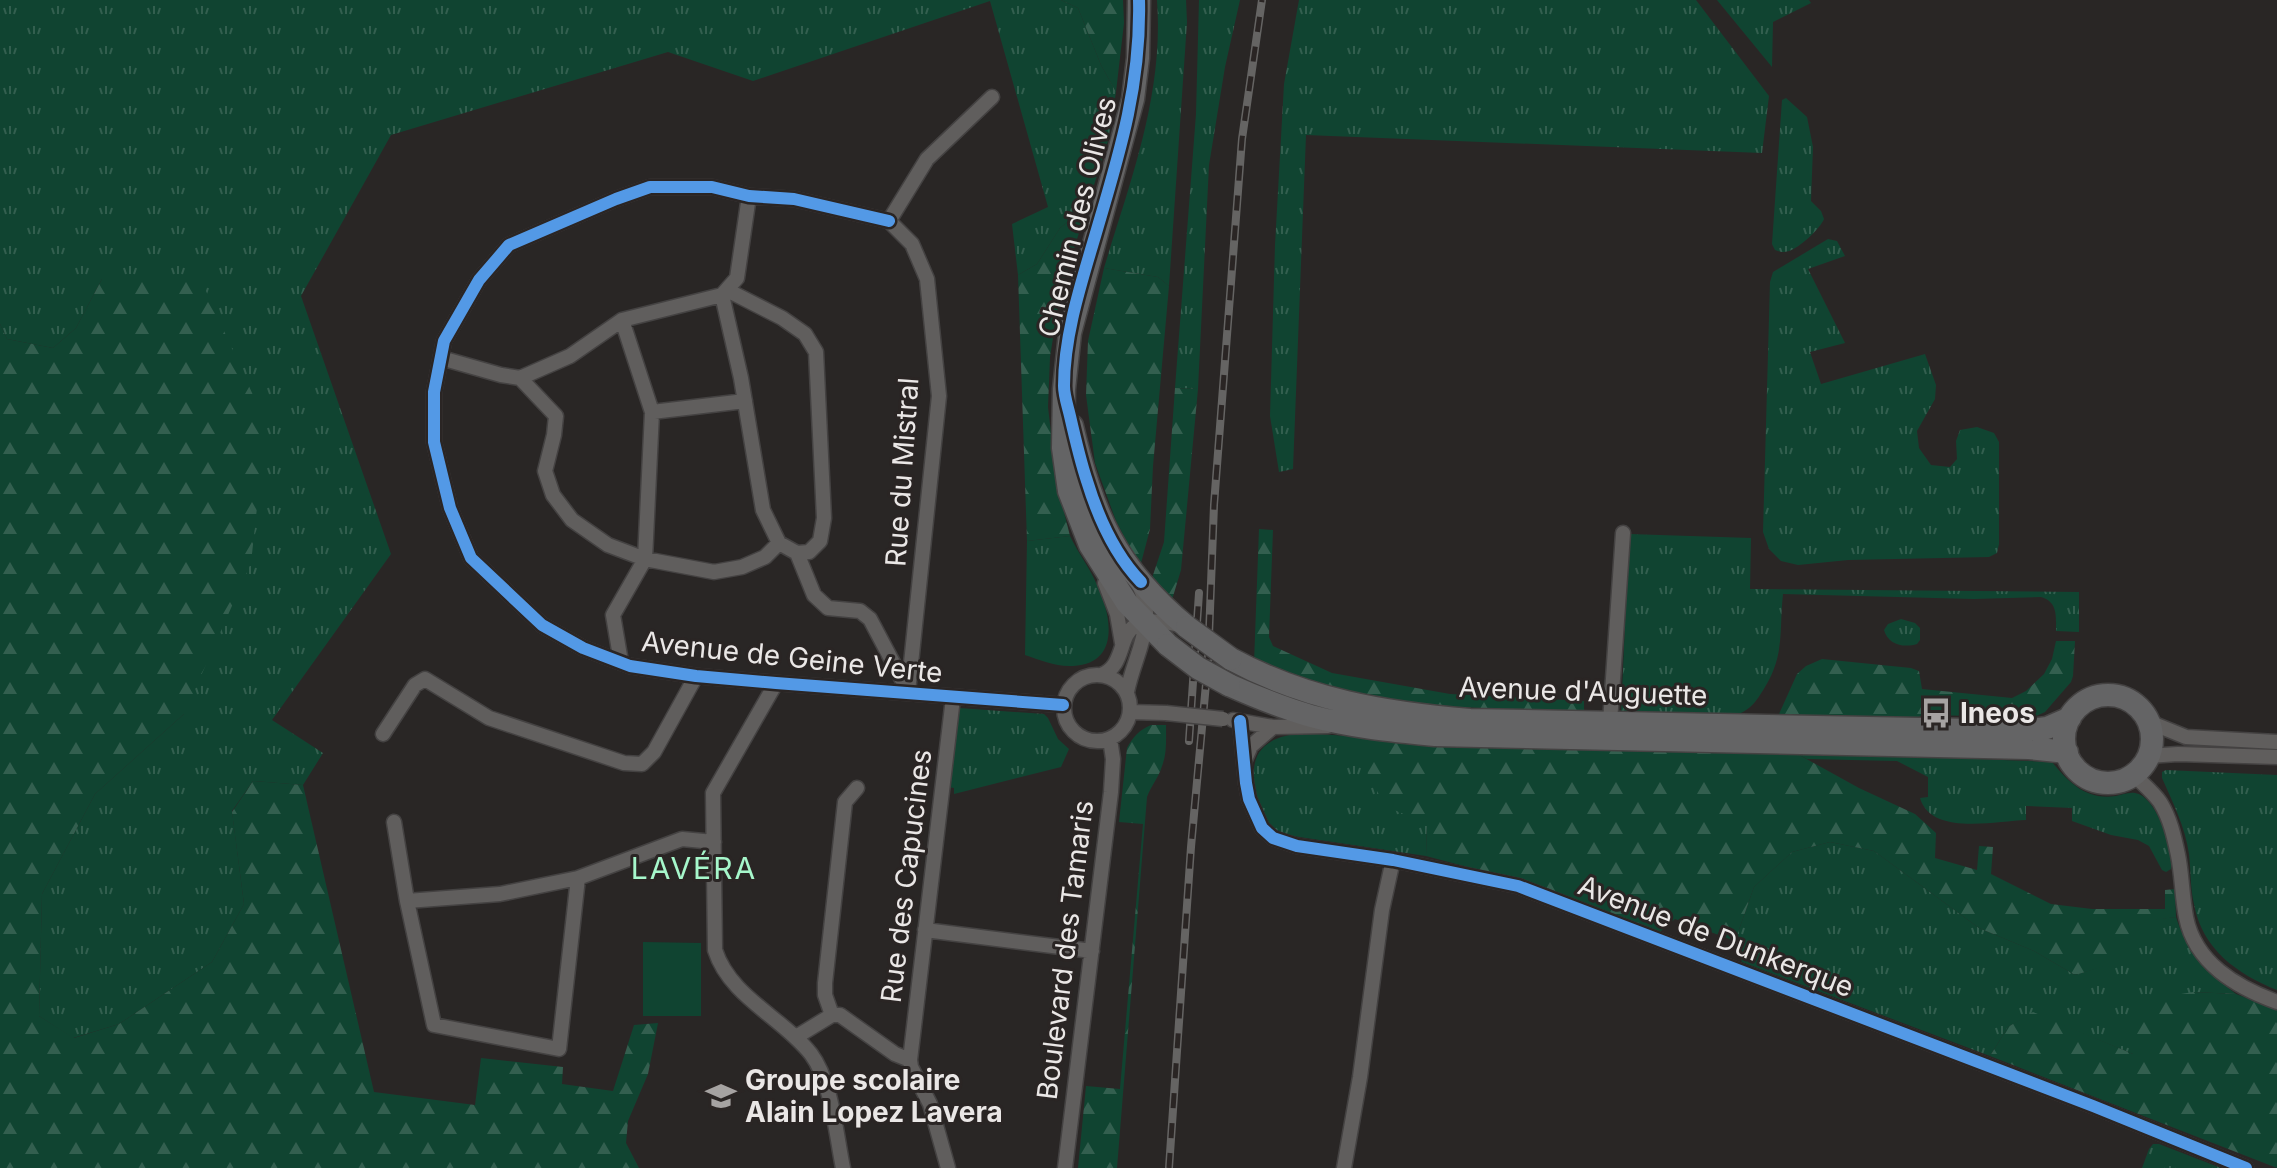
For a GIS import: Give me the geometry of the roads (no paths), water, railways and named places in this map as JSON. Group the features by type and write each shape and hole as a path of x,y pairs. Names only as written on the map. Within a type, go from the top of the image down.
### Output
{"main road":[{"name":"Chemin des Olives","path":"1139,0 1133,99 1076,303 1070,333 1062,424 1065,471 1090,545 1127,603 1146,622"},
{"name":"Chemin des Olives","path":"1064,389 1095,508 1134,575"},
{"name":"Avenue d'Auguette","path":"1134,575 1174,627 1198,668 1268,702 1352,725 1465,737 2029,748 2067,752"},
{"name":"Avenue d'Auguette","path":"1146,622 1174,627 1231,659 1306,692 1341,702 1425,716 1470,720 2022,731 2047,728 2070,718"},
{"path":"2098,696 2120,696 2139,707 2149,722 2152,747 2144,765 2134,775 2118,782 2092,780 2081,774 2071,762 2065,742 2066,726 2079,706 2098,696"}],"street":[{"path":"889,221 927,159 992,97"},
{"name":"Avenue de Geine Verte","path":"889,221 794,199 749,196 712,187 650,187 509,245 479,280 444,341 434,392 434,442 450,508 471,558 542,625 583,648 630,666 696,676 1063,705"},
{"path":"441,358 520,378 570,356 622,320 725,292 737,278 749,196"},
{"name":"Rue du Mistral","path":"889,221 912,244 927,279 939,396 908,692"},
{"path":"725,292 782,318 805,334 816,352 824,518 820,541 809,552 797,553 779,543 763,510 725,292"},
{"path":"621,662 613,615 645,559 652,412 622,320"},
{"path":"520,378 556,416 545,471 553,495 572,520 608,545 645,559 714,572 742,567 765,557 779,543"},
{"path":"652,412 745,401"},
{"path":"1610,722 1623,533"},
{"name":"Chemin des Olives","path":"1090,545 1115,607 1122,644"},
{"path":"797,553 814,595 828,608 860,611 870,619 908,692"},
{"name":"Chemin des Olives","path":"1127,692 1146,622 1143,592 1134,575"},
{"path":"1101,675 1122,685 1127,692 1130,712 1124,729 1110,739 1095,742 1074,733 1067,725 1063,705 1071,687 1079,680 1101,675 1112,668 1130,629 1146,622"},
{"path":"383,734 415,685 425,679 489,718 624,763 642,764 654,752 696,676"},
{"path":"776,683 713,793 715,950 725,974 812,1055 828,1093 843,1168"},
{"name":"Rue des Capucines","path":"910,1060 953,698"},
{"path":"1130,712 1166,713 1273,727 1352,725"},
{"name":"Avenue de Dunkerque","path":"1240,721 1246,783 1255,814 1262,828 1273,838 1297,846 1393,860 1518,886 2246,1168"},
{"path":"2149,722 2186,737 2277,742"},
{"path":"1244,763 1251,746 1273,727"},
{"name":"Boulevard des Tamaris","path":"1065,1168 1113,769 1110,739"},
{"path":"2148,756 2277,757"},
{"path":"2134,775 2160,803 2173,829 2186,918 2201,952 2228,979 2277,1002"},
{"path":"832,1015 825,995 825,983 845,802 857,788"},
{"path":"394,822 407,901 434,1025 559,1049 578,878"},
{"path":"407,901 500,894 578,878 682,839 714,842"},
{"path":"1344,1168 1360,1077 1382,910 1393,860"},
{"path":"925,930 1092,951"},
{"path":"796,1037 832,1015 846,1018 895,1054 910,1060 930,1104 948,1168"}],"railway":[{"path":"1169,1168 1191,847 1208,662 1214,505 1242,139 1262,0"},
{"path":"1189,741 1199,593"}],"place":[{"name":"Ineos","path":"1936,713"},
{"name":"Groupe scolaire Alain Lopez Lavera","path":"721,1096"}],"district":[{"name":"LAVÉRA","path":"694,868"}]}
